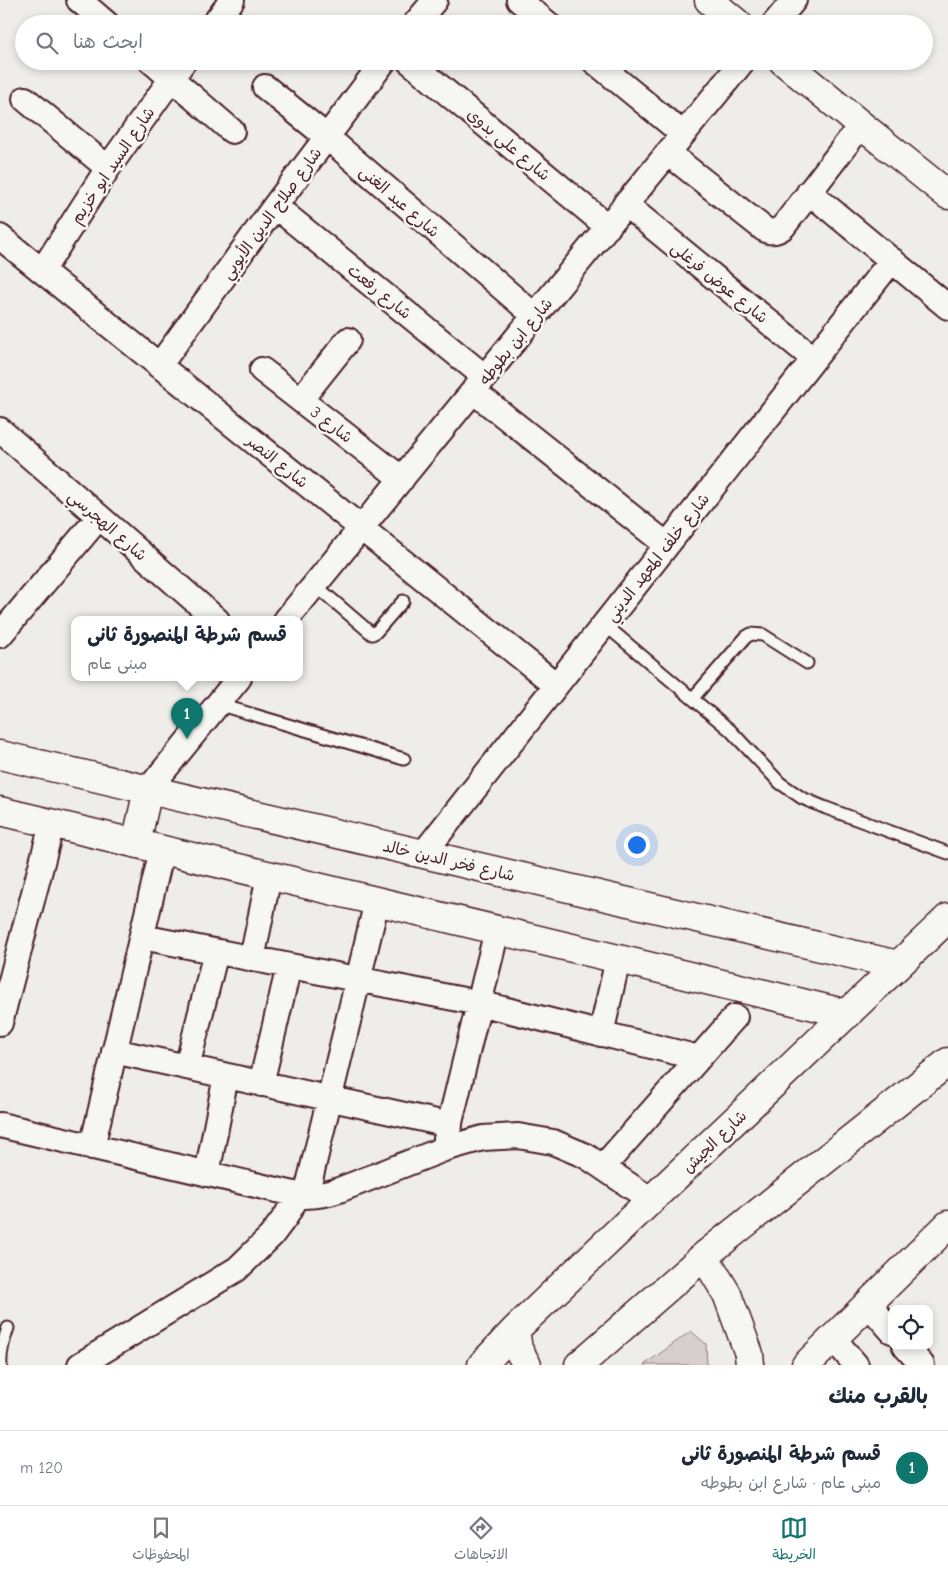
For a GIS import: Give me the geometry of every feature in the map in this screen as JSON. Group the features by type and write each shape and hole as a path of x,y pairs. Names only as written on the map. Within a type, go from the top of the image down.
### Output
{"main road":[{"path":"709,0 727,15"},
{"path":"794,70 948,194"},
{"name":"شارع فخر الدين خالد","path":"0,755 898,965"},
{"path":"136,843 148,790"},
{"path":"0,811 848,1014"},
{"name":"شارع الجيش","path":"482,1365 651,1200 948,918"},
{"path":"579,1365 704,1256 948,1062"},
{"path":"806,1365 948,1225"},
{"path":"704,1256 726,1294 749,1354 750,1365"},
{"path":"516,1330 518,1349 527,1365"}],"street":[{"path":"79,0 96,15"},
{"path":"221,15 232,0"},
{"path":"422,15 435,0"},
{"path":"520,0 538,15"},
{"path":"782,15 794,0"},
{"path":"178,70 232,131"},
{"name":"شارع السيد ابو خزيم","path":"42,271 108,168 178,70"},
{"name":"شارع صلاح الدين الأيوبي","path":"159,366 275,206 377,70"},
{"name":"شارع على بدوى","path":"420,70 608,227"},
{"path":"605,70 682,134"},
{"name":"شارع ابن بطوطه","path":"289,616 735,70"},
{"name":"شارع عبد الغنى","path":"264,87 326,137 535,316"},
{"path":"25,99 108,168"},
{"path":"668,153 768,231 778,230 783,227 860,125"},
{"path":"809,192 948,306"},
{"name":"شارع عوض فرغلى","path":"625,204 814,359"},
{"name":"شارع رفعت","path":"275,206 667,545"},
{"name":"شارع النصر","path":"0,237 556,685"},
{"name":"شارع خلف المعهد الديني","path":"423,854 892,260"},
{"path":"301,399 348,340"},
{"name":"شارع 3","path":"262,370 402,479"},
{"name":"شارع الهجرسي","path":"0,430 212,616"},
{"path":"0,635 99,517"},
{"path":"148,790 236,681"},
{"path":"0,1023 52,824"},
{"path":"92,1147 162,850"},
{"path":"252,959 269,876"},
{"path":"80,1365 237,1269 271,1236 302,1196 329,1099 377,901"},
{"path":"444,1149 497,930"},
{"path":"142,937 479,1003 699,1058"},
{"path":"186,1067 216,952"},
{"path":"600,1034 618,959"},
{"path":"261,1084 289,966"},
{"path":"603,1167 735,1017"},
{"path":"114,1051 450,1125"},
{"path":"207,1174 226,1076"},
{"path":"0,1125 302,1196 326,1195 444,1149 483,1138 518,1136 553,1142 586,1156 651,1200"},
{"path":"868,1304 888,1326"},
{"path":"833,1338 856,1365"},
{"path":"909,1350 922,1365"}],"lane":[{"path":"316,585 372,634 376,632 403,601"},
{"path":"604,624 730,730 780,783 802,798 948,853"},
{"path":"693,698 746,637 751,634 763,634 807,663"},
{"path":"217,704 404,759"},
{"path":"1,1365 2,1348 8,1328"}],"shaded area":[{"path":"691,1331 706,1344 707,1365 644,1365"}],"place":[{"name":"قسم شرطة المنصورة ثانى","path":"187,739"}]}
